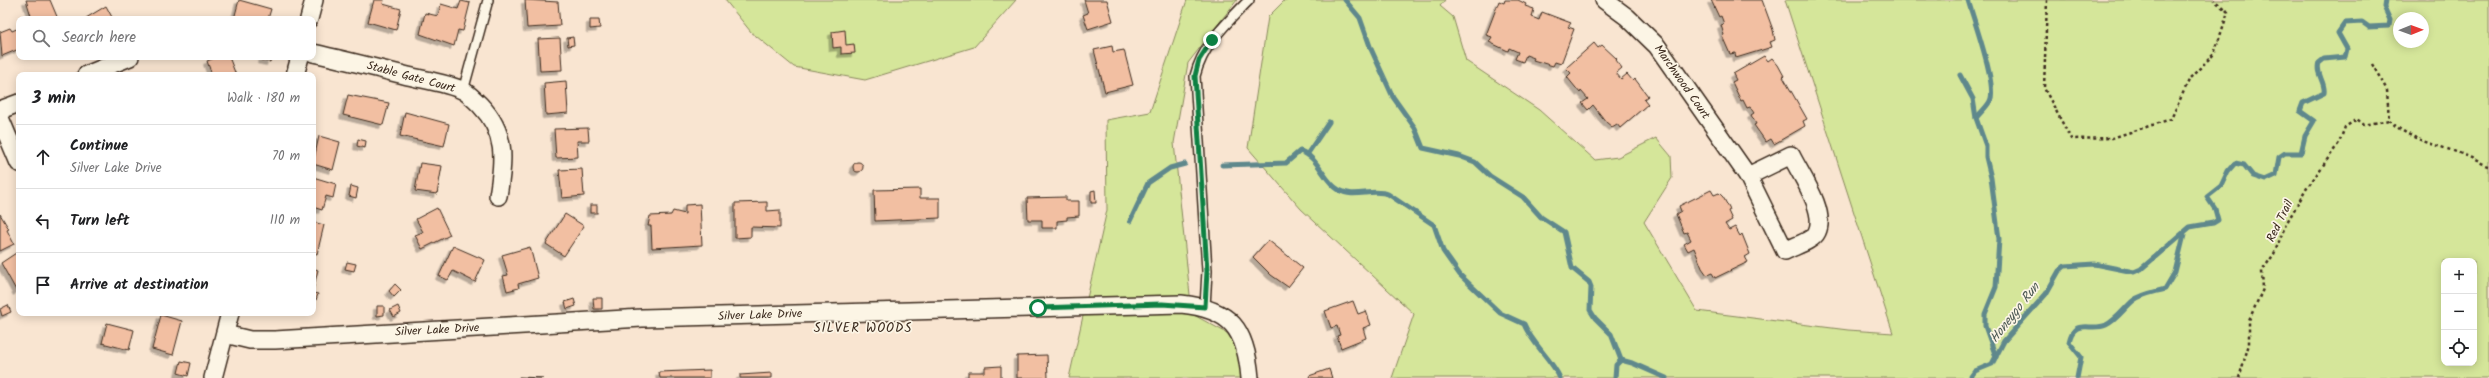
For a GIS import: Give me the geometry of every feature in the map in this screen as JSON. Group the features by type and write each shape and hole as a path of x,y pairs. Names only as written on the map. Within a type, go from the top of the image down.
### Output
{"street":[{"path":"310,16 314,0"},
{"name":"Marchwood Court","path":"1604,0 1627,17 1658,46 1748,176 1785,251 1812,237 1817,232 1820,212 1791,155 1748,176"},
{"name":"Stable Gate Court","path":"316,54 463,91 488,114 496,126 501,145 503,166 498,196"},
{"path":"93,72 123,60"},
{"path":"296,72 299,60"},
{"path":"0,110 16,104"},
{"path":"0,118 16,156"},
{"name":"Silver Lake Drive","path":"225,334 250,340 275,340 642,318 1162,304 1205,307 1228,318 1241,334 1246,345 1250,378"},
{"path":"212,378 229,316"}],"lane":[{"path":"463,91 488,0"},
{"path":"1205,307 1207,271 1195,76 1199,60 1212,40 1249,0"}],"path":[{"path":"2047,0 2044,88 2071,139 2112,138 2171,119 2190,78 2214,54 2228,12 2214,0"},
{"path":"2372,64 2387,90 2389,120 2402,132 2423,142 2469,157 2489,166"},
{"name":"Red Trail","path":"2238,378 2249,344 2249,320 2263,289 2262,271 2274,254 2289,218 2307,188 2339,143 2345,126 2357,119 2364,125 2389,120"}],"green space":[{"path":"725,0 1016,0 974,47 865,80 794,67 751,32"},
{"path":"1187,0 1237,0 1188,63 1174,143 1192,314 1227,333 1257,378 1069,378 1107,210 1106,120 1150,112"},
{"path":"1285,0 1445,0 1440,6 1453,17 1466,61 1539,110 1595,160 1618,157 1656,138 1671,156 1672,178 1644,222 1697,311 1848,330 1893,333 1785,0 2489,0 2489,378 1392,378 1414,314 1301,209 1248,148 1268,17"}],"building":[{"path":"26,0 50,0 57,16 31,16"},
{"path":"239,0 271,9 269,16 235,16"},
{"path":"374,0 384,0 383,4 401,9 396,30 368,22"},
{"path":"525,0 558,2 560,26 527,28"},
{"path":"1084,0 1107,0 1113,21 1088,29 1083,15 1088,13"},
{"path":"1505,0 1518,0 1526,4 1525,6 1534,9 1532,17 1539,20 1542,12 1571,23 1568,27 1574,29 1561,64 1555,62 1553,66 1533,60 1534,58 1526,55 1523,62 1515,59 1518,52 1509,48 1508,51 1489,42 1492,37 1486,35 1499,1 1504,3"},
{"path":"1711,0 1762,0 1773,30 1775,40 1770,42 1772,47 1736,58 1735,53 1730,54 1722,36 1724,35 1721,25 1724,24"},
{"path":"461,1 470,3 463,31 458,30 454,46 420,34 425,13 438,16 441,4 458,9"},
{"path":"106,6 111,16 89,16"},
{"path":"590,20 599,20 600,28 590,29"},
{"path":"10,28 12,31 16,29 16,50 2,56 0,32"},
{"path":"845,30 846,45 854,44 855,53 841,54 841,47 833,48 832,32"},
{"path":"573,37 574,45 568,46 567,38"},
{"path":"560,38 562,70 540,71 538,39"},
{"path":"1594,43 1598,48 1602,45 1617,59 1616,60 1622,68 1616,73 1621,79 1627,74 1633,81 1635,79 1648,96 1644,99 1648,104 1620,128 1617,124 1612,127 1606,122 1593,105 1588,110 1582,103 1588,99 1581,91 1580,93 1567,77 1571,73 1566,68"},
{"path":"1112,46 1113,52 1124,50 1133,85 1105,92 1094,50"},
{"path":"1764,56 1768,61 1772,58 1778,65 1784,76 1783,77 1807,119 1803,121 1805,126 1774,144 1771,139 1766,142 1754,125 1756,124 1751,115 1754,113 1750,107 1747,108 1743,100 1741,101 1732,82 1736,80 1733,74"},
{"path":"230,60 235,72 211,72 207,61"},
{"path":"566,81 568,113 546,115 544,83"},
{"path":"348,95 389,103 383,125 343,115"},
{"path":"405,112 449,124 444,146 400,136"},
{"path":"588,128 589,141 577,141 578,157 556,158 554,129"},
{"path":"319,136 340,142 333,170 316,165 316,150"},
{"path":"358,139 366,141 365,148 357,146"},
{"path":"858,162 863,167 858,172 853,167"},
{"path":"420,163 442,166 437,194 415,191"},
{"path":"582,169 584,196 562,198 559,170"},
{"path":"316,178 336,184 333,198 326,196 322,210 316,208"},
{"path":"351,186 358,188 356,198 349,196"},
{"path":"920,189 920,198 940,198 940,218 875,221 874,190"},
{"path":"1095,190 1096,203 1091,203 1091,191"},
{"path":"1711,190 1714,195 1719,193 1723,197 1730,210 1728,211 1732,220 1725,224 1729,230 1735,227 1740,236 1742,234 1750,254 1745,257 1748,262 1715,278 1712,273 1707,275 1702,268 1694,248 1688,251 1684,244 1691,240 1687,232 1684,233 1676,214 1681,211 1679,206"},
{"path":"1066,197 1066,201 1079,201 1079,216 1067,217 1067,220 1057,221 1057,228 1042,228 1042,220 1028,220 1027,198"},
{"path":"767,202 767,211 780,210 780,228 751,227 751,237 735,238 735,203"},
{"path":"700,204 702,245 652,248 651,226 648,226 650,216 671,215 673,211 685,214 685,205"},
{"path":"590,205 597,205 597,213 590,213"},
{"path":"437,208 450,235 422,249 415,235 423,232 416,219"},
{"path":"0,214 9,229 7,230 14,244 0,251"},
{"path":"565,214 584,226 564,256 546,244"},
{"path":"316,223 324,225 316,254"},
{"path":"1268,240 1303,268 1288,287 1271,275 1253,257"},
{"path":"453,246 485,260 475,282 453,271 448,280 439,276"},
{"path":"530,247 538,278 518,284 519,288 507,291 503,276 508,275 502,255"},
{"path":"16,253 16,290 1,263"},
{"path":"347,262 356,264 354,271 345,269"},
{"path":"395,284 401,290 394,297 389,291"},
{"path":"593,298 602,298 602,309 594,309"},
{"path":"574,299 576,306 567,309 565,302"},
{"path":"1353,301 1358,314 1366,311 1371,325 1363,328 1366,338 1341,348 1337,336 1340,335 1337,326 1331,328 1325,311"},
{"path":"8,305 11,312 2,316 0,309"},
{"path":"377,306 384,306 384,315 377,316"},
{"path":"398,306 401,313 394,317 390,310"},
{"path":"161,316 182,321 173,355 152,349"},
{"path":"107,323 134,330 129,350 102,343"},
{"path":"1047,355 1048,378 1017,378 1017,356"},
{"path":"181,361 191,363 188,376 178,373"},
{"path":"1001,366 1001,378 968,378 968,372 985,372 985,367"},
{"path":"1329,369 1332,378 1310,378 1309,376"},
{"path":"710,370 710,378 660,378 659,372"},
{"path":"772,373 772,378 740,378 740,375"},
{"path":"519,377 543,378 519,378"}],"waterway":[{"path":"1345,0 1360,18 1371,49 1393,97 1415,128 1423,148 1459,156 1475,162 1490,176 1523,197 1541,217 1564,232 1572,268 1589,282 1591,287 1590,310 1595,318 1611,334 1621,360"},
{"path":"1968,0 1988,67 1992,93 1989,103 1976,118"},
{"name":"Honeygo Run","path":"1970,378 1975,371 1992,364 2004,341 2046,294 2059,271 2065,266 2094,264 2134,272 2141,269 2190,227 2213,223 2218,220 2215,209 2207,197 2221,186 2228,171 2235,163 2244,165 2253,176 2265,180 2276,175 2279,157 2285,153 2301,153 2305,136 2314,121 2300,111 2303,103 2324,93 2324,85 2318,71 2319,63 2324,59 2345,57 2347,49 2338,33 2345,23 2362,22 2369,27 2389,26 2390,20 2384,7 2385,0"},
{"path":"1960,75 1973,99 1976,118 1986,146 1986,157 1991,178 1999,239 1996,287 1985,314 1985,326 1996,357"},
{"path":"1308,153 1329,122"},
{"path":"1222,165 1286,163 1300,151 1312,158 1329,181 1345,193 1357,194 1382,192 1388,194 1434,225 1443,251 1460,275 1500,313 1524,324 1527,331 1552,364 1560,378"},
{"path":"1130,221 1148,183 1170,168 1185,164"},
{"name":"Honeygo Run","path":"2077,378 2081,357 2069,342 2071,334 2079,327 2100,327 2106,325 2114,320 2130,303 2137,298 2165,289 2175,272 2184,235"},
{"path":"1621,360 1632,363 1666,378"},
{"path":"1615,378 1616,365 1621,360"}],"district":[{"name":"SILVER WOODS","path":"863,328"}],"route":[{"path":"1038,308 1162,304 1181,304 1205,307 1207,271 1195,98 1195,76 1199,60 1212,40"}]}
